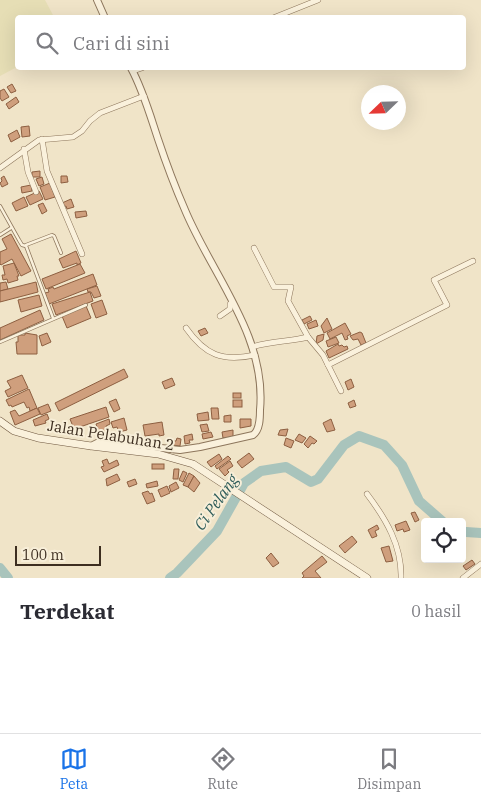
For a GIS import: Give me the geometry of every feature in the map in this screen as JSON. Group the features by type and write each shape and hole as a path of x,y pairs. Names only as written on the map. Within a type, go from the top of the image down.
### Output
{"main road":[{"name":"Jalan Pelabuhan 2","path":"0,421 20,433 91,446 158,454 193,464 367,578"}],"street":[{"path":"96,0 104,15"},
{"path":"280,15 318,0"},
{"path":"91,446 104,442 180,450 253,435 257,431 261,407 260,377 253,351 232,302 185,210 144,96 132,70"},
{"path":"0,168 42,139 73,137 100,113 144,96"},
{"path":"42,139 47,171 82,254"},
{"path":"24,150 28,172 36,192"},
{"path":"254,248 274,287 291,287 288,301 308,337 323,355 341,391"},
{"path":"328,365 447,305 434,280 473,260"},
{"path":"220,316 230,309 232,302"},
{"path":"186,328 199,343 216,356 235,358 270,342 308,337"},
{"path":"367,494 380,511 398,546 401,578"},
{"path":"463,578 481,564"}],"lane":[{"path":"0,206 22,245 26,246 53,318"},
{"path":"0,235 11,228"},
{"path":"26,246 52,235 61,253"},
{"path":"0,342 86,305"}],"shaded area":[{"path":"0,0 45,0 53,15 15,15 15,68 0,76"}],"building":[{"path":"12,84 16,91 11,93 7,87"},
{"path":"4,89 9,97 2,101 0,91"},
{"path":"16,97 19,102 9,109 6,104"},
{"path":"29,126 30,136 22,137 21,127"},
{"path":"17,130 20,137 11,142 8,135"},
{"path":"40,171 40,177 32,177 32,172"},
{"path":"4,176 8,184 2,187 0,183 2,181 1,178"},
{"path":"61,176 67,176 68,182 61,183"},
{"path":"42,177 44,184 39,186 36,179"},
{"path":"50,183 55,197 45,200 40,187"},
{"path":"31,185 32,191 22,193 21,187"},
{"path":"39,191 43,199 30,205 26,197"},
{"path":"24,197 28,206 16,211 12,203"},
{"path":"71,199 74,207 67,209 66,206 63,207 62,203"},
{"path":"43,203 47,211 42,214 38,205"},
{"path":"86,211 87,216 76,218 75,212"},
{"path":"11,234 31,271 21,276 12,259 0,264 0,252 7,249 2,239"},
{"path":"76,251 81,263 63,268 59,259"},
{"path":"14,263 19,276 17,276 18,280 8,283 7,279 3,280 2,275 5,275 3,266"},
{"path":"80,264 85,273 46,289 42,279"},
{"path":"93,274 97,285 49,304 45,293 49,292 48,289 53,287 54,289"},
{"path":"6,282 8,289 0,291 0,283"},
{"path":"36,282 38,292 0,302 0,291"},
{"path":"97,286 101,296 94,298 87,289"},
{"path":"90,292 93,301 56,315 52,304"},
{"path":"39,295 42,306 21,312 18,300"},
{"path":"102,300 107,314 96,318 91,304"},
{"path":"86,306 91,318 67,328 62,316"},
{"path":"40,310 44,320 0,340 0,328"},
{"path":"310,316 312,320 304,324 302,320"},
{"path":"327,318 332,329 324,333 321,326"},
{"path":"316,320 318,326 309,329 307,324"},
{"path":"345,323 351,334 347,336 348,339 345,340 342,333 330,339 327,333"},
{"path":"205,328 208,333 201,336 198,331"},
{"path":"360,332 366,343 361,345 358,339 353,340 350,336"},
{"path":"25,333 37,335 37,354 17,354 16,342 18,342 18,335 25,335"},
{"path":"47,333 51,342 42,346 39,336"},
{"path":"324,334 323,340 316,344 317,336"},
{"path":"336,337 339,343 328,347 326,341"},
{"path":"338,344 339,346 347,346 348,349 329,358 326,351"},
{"path":"124,369 128,377 59,411 55,403"},
{"path":"22,375 28,388 8,397 5,391 11,388 7,381"},
{"path":"172,378 175,385 165,389 162,382"},
{"path":"351,379 354,387 348,390 345,382"},
{"path":"29,389 37,408 30,411 24,402 12,407 11,405 9,406 6,400"},
{"path":"233,393 241,393 241,398 233,398"},
{"path":"116,399 120,409 114,412 109,402"},
{"path":"233,400 242,400 242,407 233,407"},
{"path":"354,400 356,406 350,408 348,403"},
{"path":"48,404 51,411 41,415 38,408"},
{"path":"106,407 109,417 74,429 70,419"},
{"path":"37,408 40,414 15,425 10,412 15,410 19,416"},
{"path":"211,408 218,408 219,419 212,419"},
{"path":"208,412 209,420 198,421 197,414"},
{"path":"47,414 49,419 45,421 46,423 35,426 33,420"},
{"path":"231,415 231,422 224,422 224,416"},
{"path":"124,418 127,430 119,432 117,427 113,428 111,422"},
{"path":"109,419 110,424 106,426 108,433 100,436 96,424"},
{"path":"240,419 251,419 251,426 240,428"},
{"path":"331,419 335,430 327,432 323,423"},
{"path":"162,422 164,435 145,436 143,425"},
{"path":"207,424 209,431 202,432 200,425"},
{"path":"288,429 286,436 278,435 280,430"},
{"path":"233,430 233,437 223,438 222,432"},
{"path":"211,432 213,437 203,439 202,434"},
{"path":"192,434 193,440 189,440 190,443 185,444 184,436"},
{"path":"299,434 306,438 302,443 295,440"},
{"path":"310,436 317,441 308,448 304,444"},
{"path":"177,438 181,439 180,446 172,445 172,441 176,441"},
{"path":"286,438 294,441 291,448 284,445"},
{"path":"249,453 254,459 242,468 237,462"},
{"path":"219,454 222,459 211,467 207,462"},
{"path":"228,456 231,459 217,469 215,466"},
{"path":"107,459 109,464 117,460 119,465 104,472 101,467 104,466 102,461"},
{"path":"230,461 233,466 227,470 229,472 225,476 219,469"},
{"path":"152,464 164,464 164,469 152,469"},
{"path":"174,469 179,469 178,479 173,479"},
{"path":"183,471 187,473 183,482 179,480"},
{"path":"189,473 194,476 188,487 183,485"},
{"path":"117,474 120,480 107,486 106,479"},
{"path":"194,476 200,483 194,492 188,487"},
{"path":"135,479 137,484 129,487 127,482"},
{"path":"157,481 158,486 147,488 146,484"},
{"path":"176,482 179,488 171,492 169,486"},
{"path":"167,486 170,493 161,497 158,490"},
{"path":"148,491 150,494 152,493 155,501 147,504 142,493"},
{"path":"415,512 419,520 415,522 411,513"},
{"path":"406,521 410,530 404,532 403,529 397,531 395,525"},
{"path":"377,525 379,529 375,531 377,536 372,538 368,530"},
{"path":"352,536 357,542 345,553 339,546"},
{"path":"389,546 393,561 386,562 381,548"},
{"path":"271,553 279,563 273,567 266,558"},
{"path":"322,556 327,562 315,571 321,578 302,578 304,576 302,573"},
{"path":"472,560 475,564 466,570 463,566"}],"waterway":[{"name":"Ci Pelang","path":"170,578 217,531 244,483 261,471 286,467 311,482 318,479 344,445 359,436 384,445 402,465 419,501 438,518"},
{"name":"Ci Pelang","path":"466,532 481,533"},
{"name":"Ci Pelang","path":"0,568 8,578"}]}
